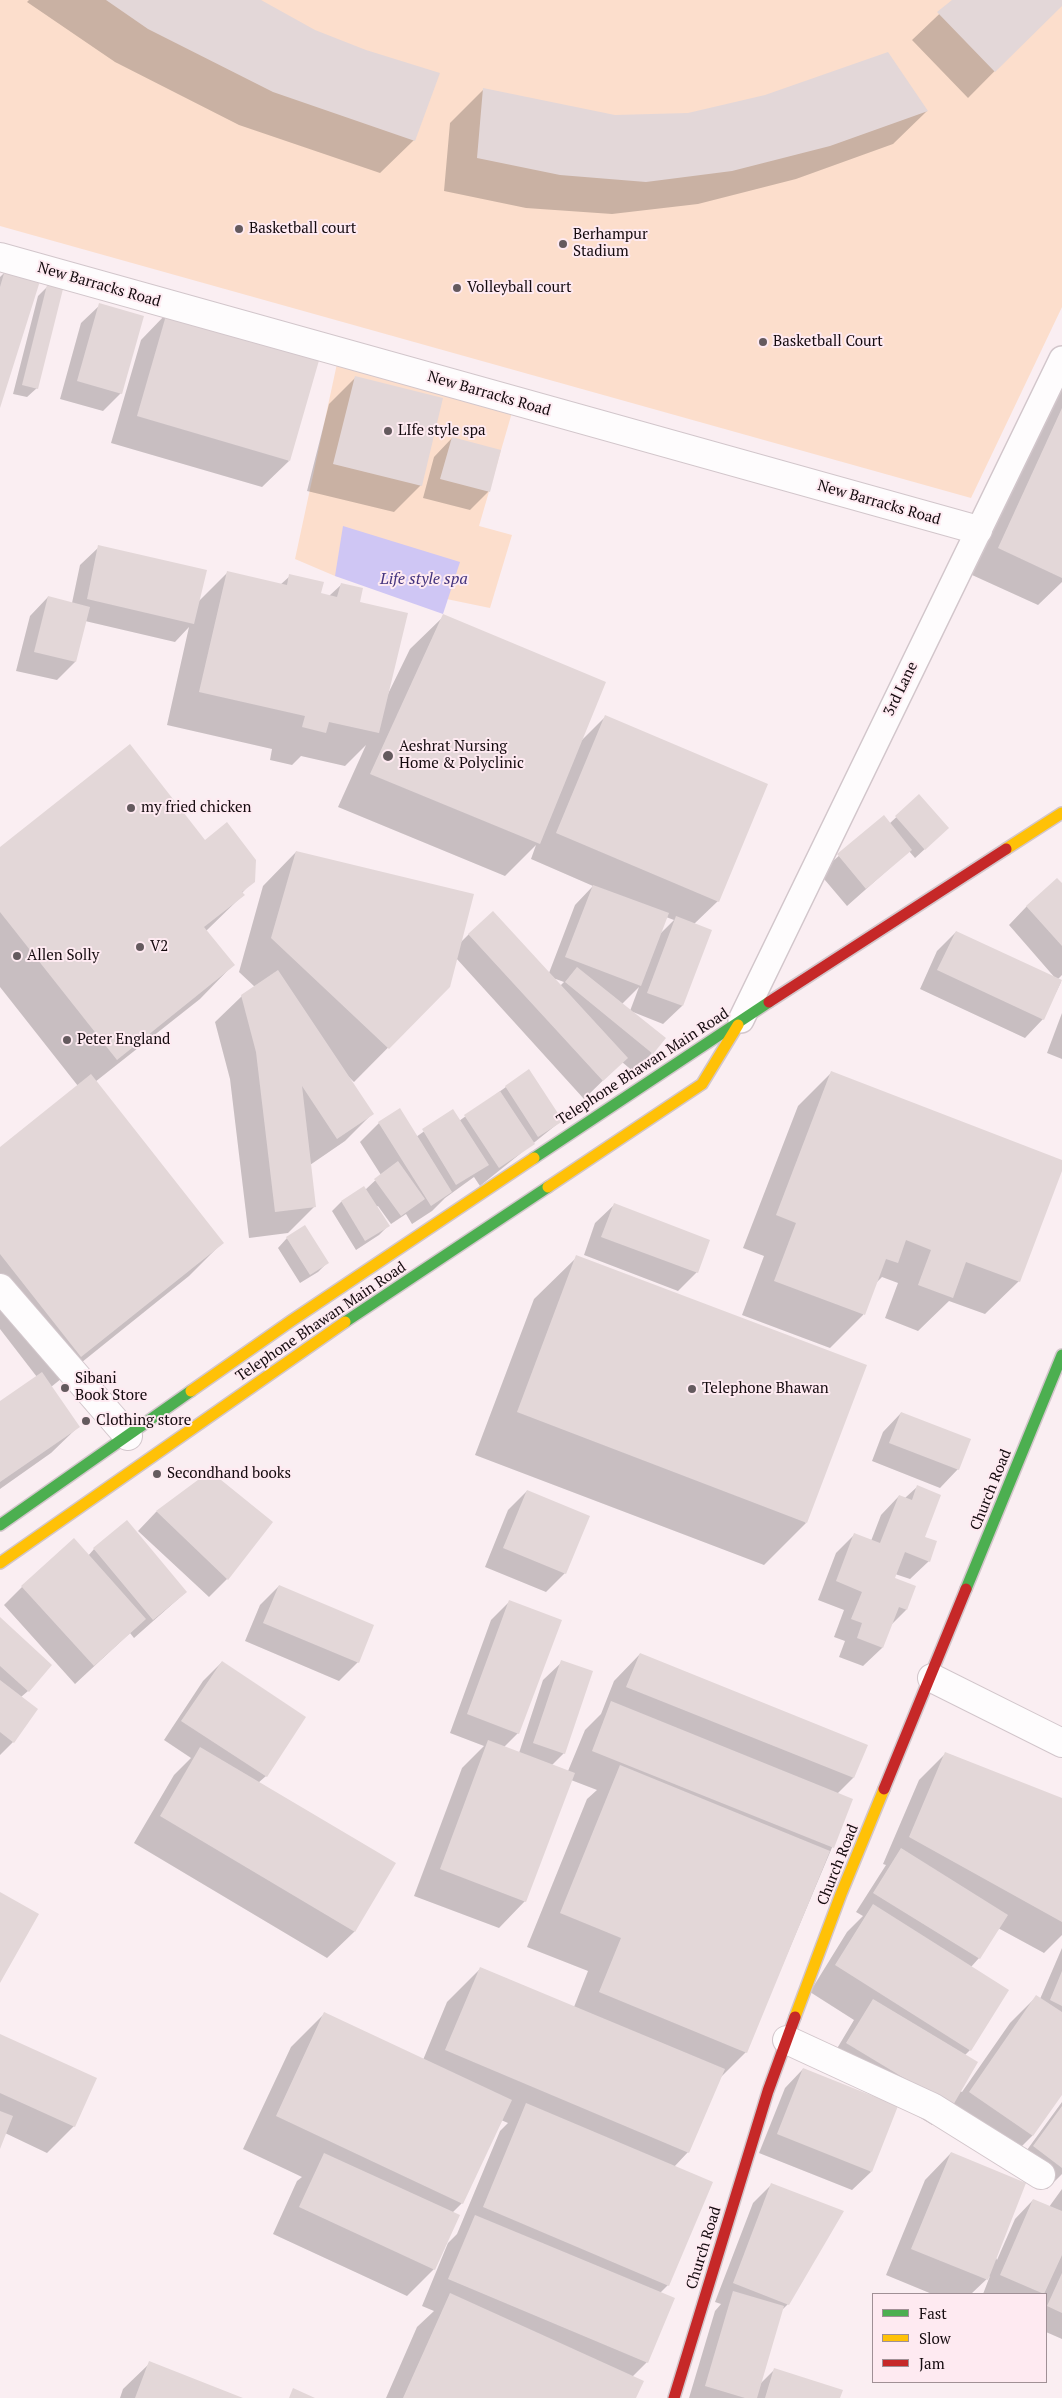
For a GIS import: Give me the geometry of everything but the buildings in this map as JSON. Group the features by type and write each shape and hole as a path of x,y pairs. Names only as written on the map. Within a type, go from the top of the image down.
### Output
{"street":[{"name":"New Barracks Road","path":"0,257 978,530"},
{"path":"741,1020 1057,821"},
{"name":"Telephone Bhawan Main Road","path":"0,1525 291,1320 741,1020"},
{"name":"Telephone Bhawan Main Road","path":"0,1563 309,1346 702,1084 741,1020"},
{"path":"0,1288 128,1436"},
{"name":"Church Road","path":"674,2398 768,2091 841,1894 932,1678 1062,1355"},
{"path":"932,1678 1062,1743"},
{"path":"787,2040 932,2107 1041,2175"}],"lane":[{"name":"3rd Lane","path":"741,1020 1062,358"}],"shaded area":[{"name":"Berhampur Stadium","path":"0,0 1062,0 1062,307 971,498 0,226"},
{"path":"338,359 513,409 479,526 512,535 490,608 335,576 295,559"}],"water":[{"name":"Life style spa","path":"343,526 460,562 443,614 335,576"}],"traffic: fast":[{"path":"534,1158 769,1002"},
{"path":"345,1322 548,1187"},
{"path":"966,1589 1062,1355"},
{"path":"0,1525 191,1391"}],"traffic: slow":[{"path":"1006,849 1062,813"},
{"path":"548,1187 702,1084 738,1025"},
{"path":"191,1391 291,1321 534,1158"},
{"path":"0,1563 345,1322"},
{"path":"795,2017 841,1894 884,1789"}],"traffic: jam":[{"path":"769,1002 1006,849"},
{"path":"884,1789 966,1589"},
{"path":"674,2398 768,2091 795,2017"}],"place":[{"name":"Basketball court","path":"239,229"},
{"name":"Berhampur Stadium","path":"563,244"},
{"name":"Volleyball court","path":"457,288"},
{"name":"Basketball Court","path":"763,342"},
{"name":"LIfe style spa","path":"388,431"},
{"name":"Aeshrat Nursing Home & Polyclinic","path":"388,756"},
{"name":"my fried chicken","path":"131,808"},
{"name":"V2","path":"140,947"},
{"name":"Allen Solly","path":"17,956"},
{"name":"Peter England","path":"67,1040"},
{"name":"Sibani Book Store","path":"65,1388"},
{"name":"Telephone Bhawan","path":"692,1389"},
{"name":"Clothing store","path":"86,1421"},
{"name":"Secondhand books","path":"157,1474"}]}
